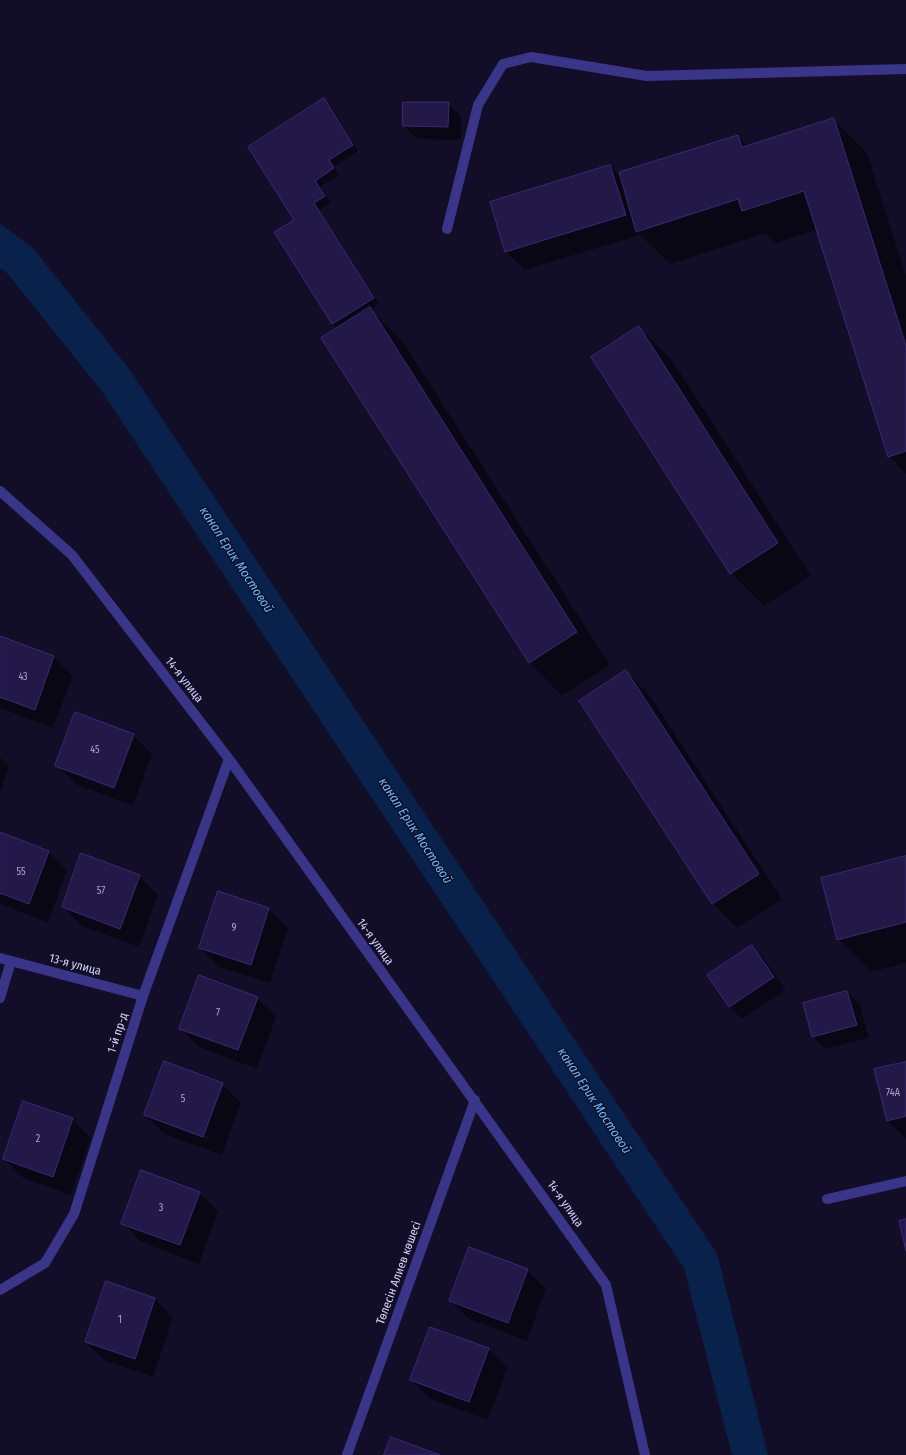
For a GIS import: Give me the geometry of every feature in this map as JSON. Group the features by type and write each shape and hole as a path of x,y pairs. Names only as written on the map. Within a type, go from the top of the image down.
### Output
{"street":[{"path":"447,229 478,104 503,64 531,57 647,76 906,69"},
{"name":"14-я улица","path":"0,491 72,555 229,759 368,955 475,1100 606,1285 645,1455"},
{"name":"1-й пр-д","path":"0,1290 44,1263 74,1214 143,996 229,759"},
{"name":"13-я улица","path":"0,958 143,996"},
{"path":"0,998 11,961"},
{"name":"Төлесін Алиев көшесі","path":"346,1455 475,1100"},
{"path":"827,1199 906,1181"}],"water":[{"name":"канал Ерик Мостовой","path":"0,224 33,248 130,370 717,1254 768,1455 732,1455 684,1268 101,390 8,274 0,268"}],"building":[{"path":"324,98 353,145 329,160 334,168 315,181 325,196 314,203 374,298 332,324 274,232 294,220 248,147"},
{"path":"403,102 449,102 448,127 403,126"},
{"path":"834,118 906,346 906,451 888,457 804,191 742,211 738,199 636,232 619,172 738,135 742,147"},
{"path":"610,165 626,215 505,252 490,202"},
{"path":"370,307 577,632 529,663 321,338"},
{"path":"639,326 778,543 730,574 591,357"},
{"path":"0,636 54,656 35,710 0,697"},
{"path":"626,670 759,874 712,904 579,701"},
{"path":"75,712 134,734 114,788 55,766"},
{"path":"0,832 49,851 29,904 0,893"},
{"path":"81,853 140,875 120,929 62,907"},
{"path":"906,856 906,922 837,940 821,878"},
{"path":"218,891 269,908 251,965 199,948"},
{"path":"752,945 774,977 729,1007 707,975"},
{"path":"199,975 258,997 238,1050 179,1029"},
{"path":"847,991 857,1025 812,1037 803,1003"},
{"path":"164,1061 223,1083 203,1137 144,1115"},
{"path":"906,1062 906,1116 887,1121 874,1069"},
{"path":"23,1101 73,1118 53,1177 3,1159"},
{"path":"141,1170 200,1192 180,1245 121,1224"},
{"path":"906,1219 906,1251 899,1221"},
{"path":"469,1247 528,1269 508,1323 449,1301"},
{"path":"106,1281 155,1298 135,1359 85,1342"},
{"path":"430,1327 489,1348 469,1402 410,1380"},
{"path":"391,1437 440,1455 384,1455"}]}
